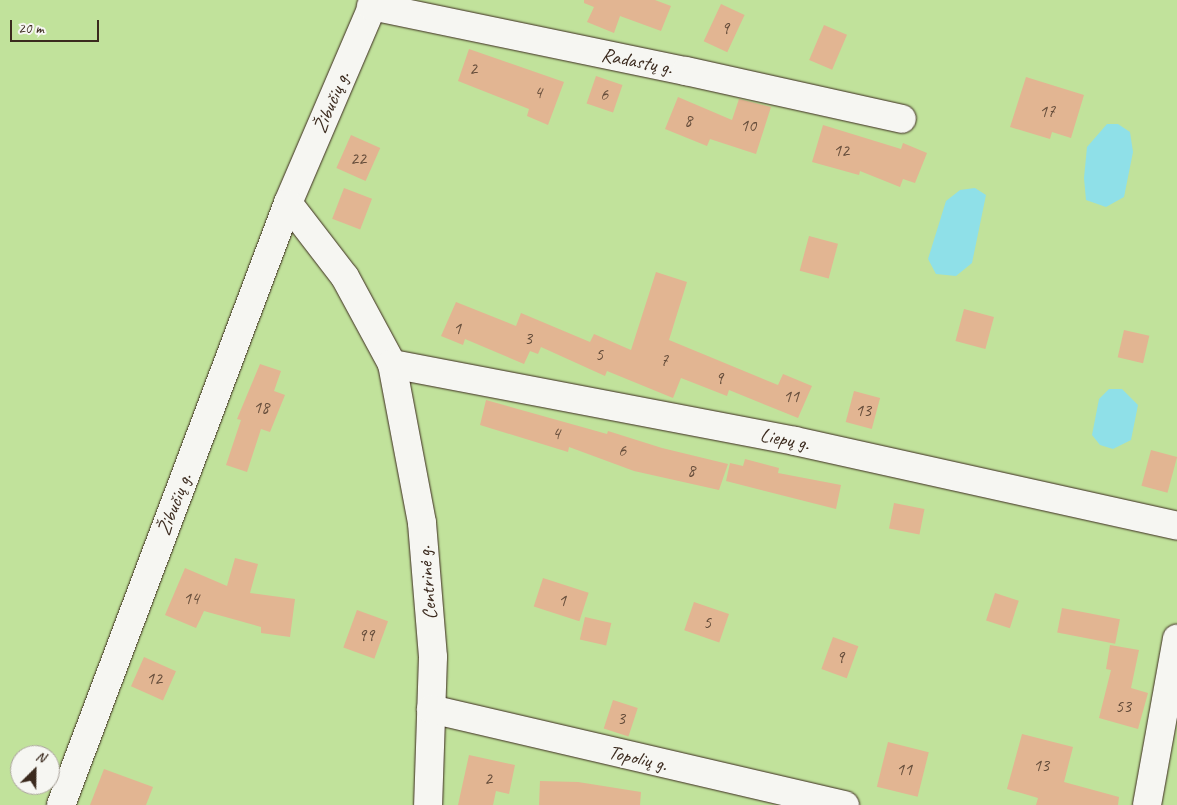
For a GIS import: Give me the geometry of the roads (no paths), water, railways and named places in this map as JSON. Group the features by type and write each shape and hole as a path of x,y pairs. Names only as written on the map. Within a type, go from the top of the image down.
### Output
{"street":[{"name":"Radastų g.","path":"373,3 686,70 902,119"},
{"name":"Žibučių g.","path":"61,805 288,203 373,3"},
{"path":"288,203 345,277 392,364"},
{"name":"Liepų g.","path":"392,364 795,441 1177,526"},
{"name":"Centrinė g.","path":"392,364 422,523 433,657 428,805"},
{"path":"1147,805 1177,639"},
{"name":"Topolių g.","path":"431,710 845,805"}],"water":[{"path":"1107,124 1118,124 1130,132 1133,152 1124,197 1106,207 1086,200 1084,178 1087,147"},
{"path":"975,188 986,195 972,263 956,276 936,274 928,259 946,201 960,190"},
{"path":"1109,389 1122,389 1138,405 1131,440 1113,449 1100,445 1092,435 1099,399"}]}
